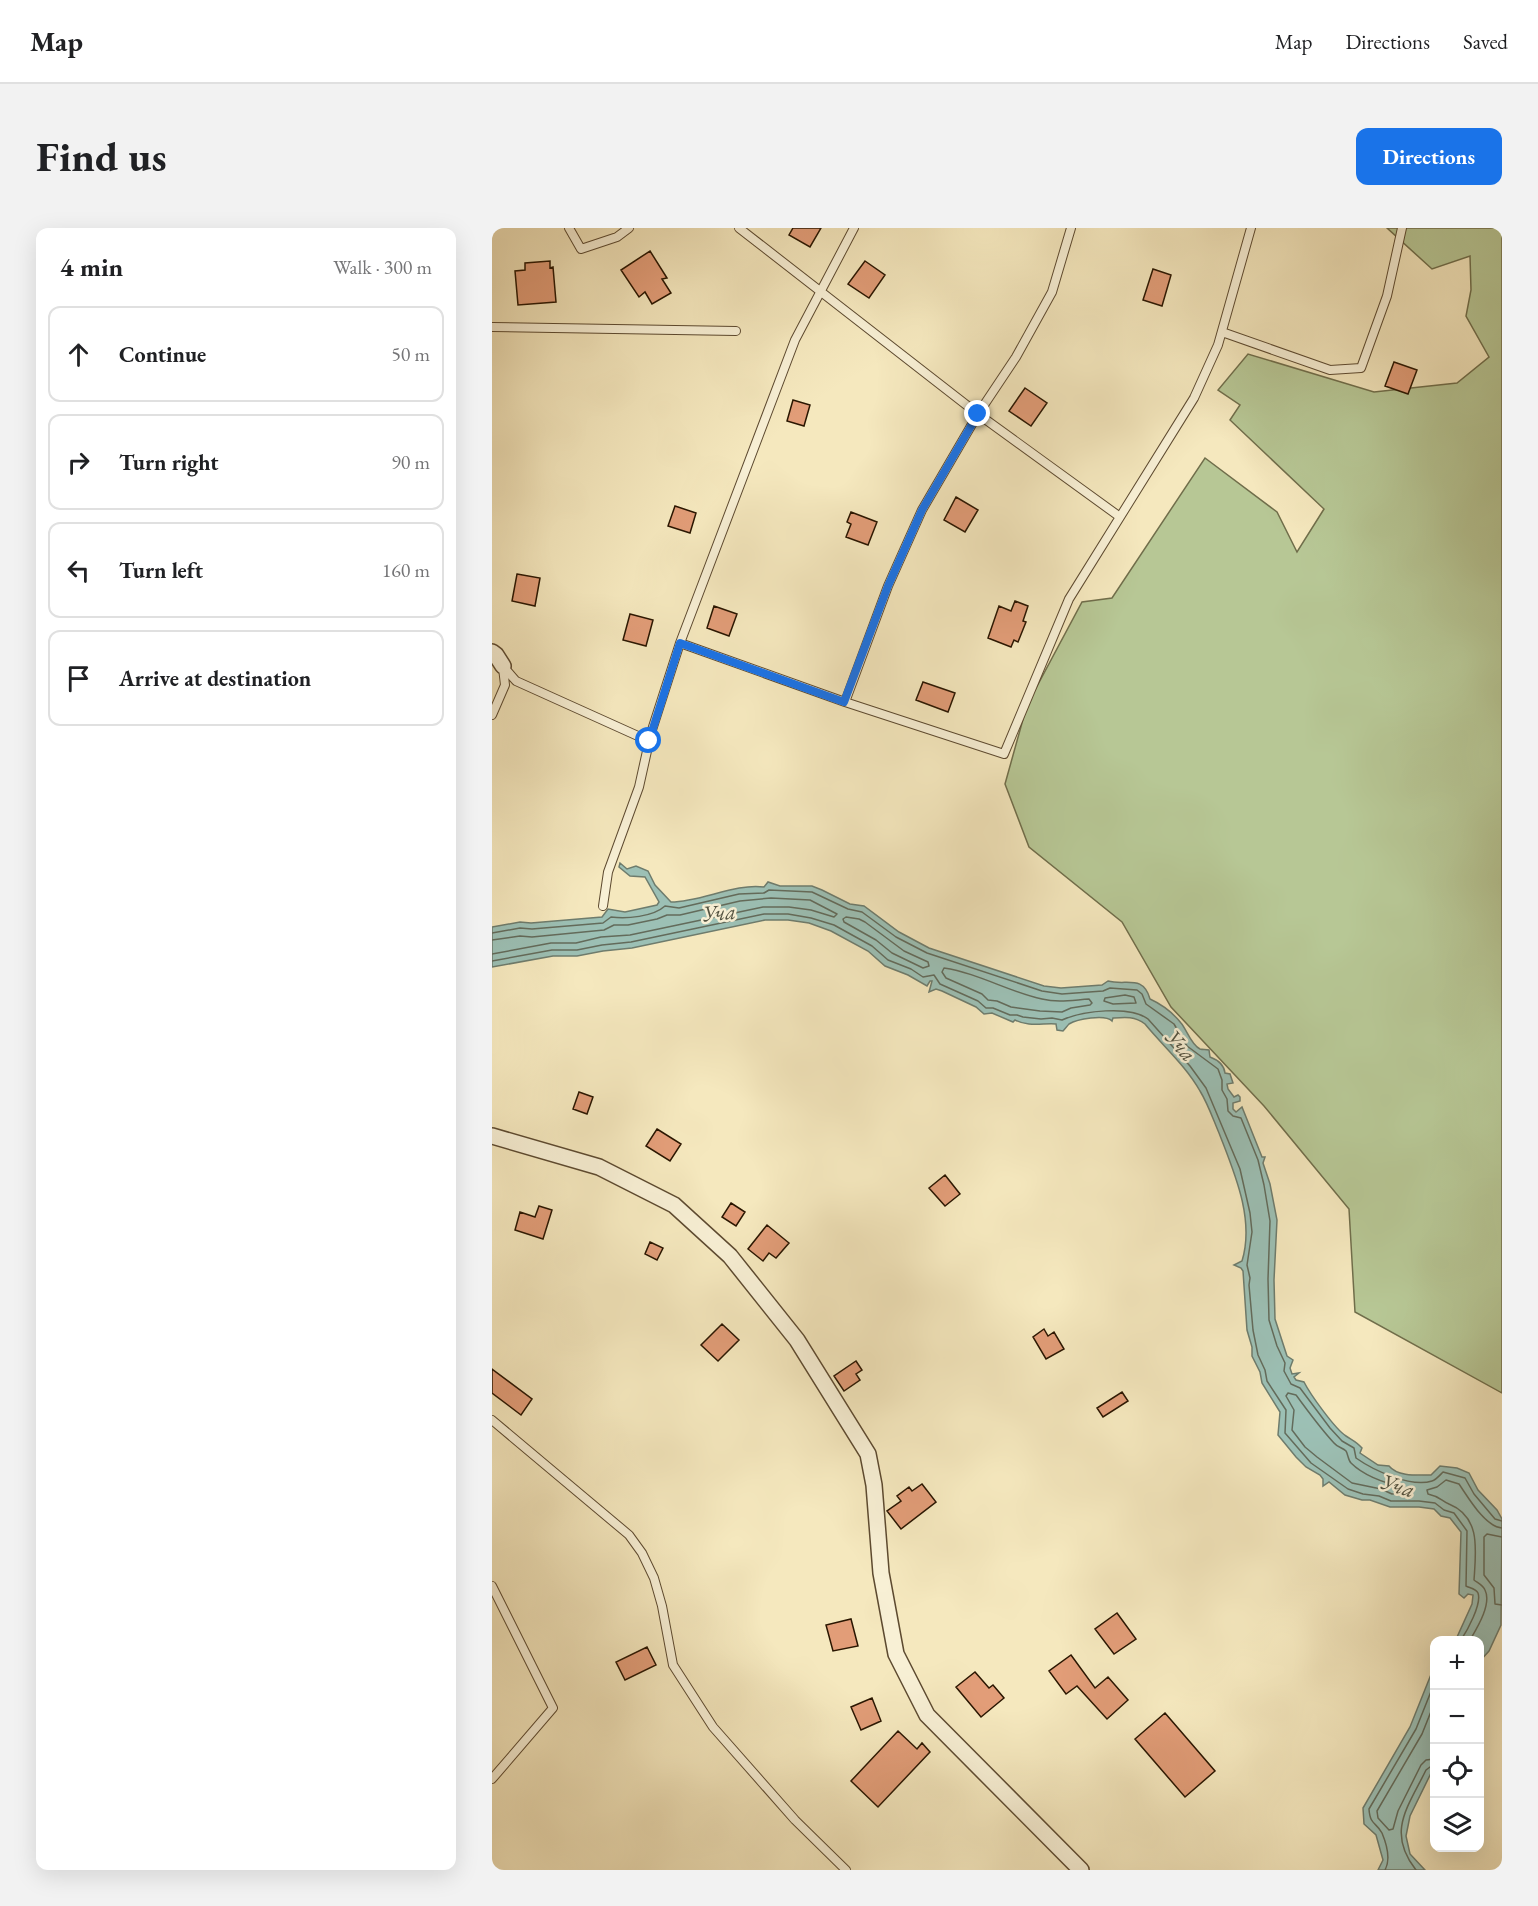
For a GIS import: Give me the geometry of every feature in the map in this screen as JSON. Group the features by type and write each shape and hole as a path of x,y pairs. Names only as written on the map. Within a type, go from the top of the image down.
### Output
{"street":[{"path":"492,652 503,666"},
{"path":"492,1136 599,1167 674,1205 730,1256 797,1340 868,1454 874,1485 881,1573 896,1654 927,1715 1081,1870"}],"lane":[{"path":"569,228 581,249 617,237 629,228"},
{"path":"739,228 978,414 1120,518"},
{"path":"603,906 608,872 639,787 649,741 680,643 795,340 854,228"},
{"path":"844,702 888,586 922,510 978,414 1016,357 1052,292 1071,228"},
{"path":"680,643 844,702 1004,754 1069,599 1194,398 1218,345 1251,228"},
{"path":"1222,332 1330,370 1361,368 1387,296 1402,228"},
{"path":"492,327 735,331"},
{"path":"503,666 516,681 649,741"},
{"path":"492,715 505,685 503,666"},
{"path":"492,1420 629,1534 642,1553 654,1578 662,1606 673,1665 713,1727 795,1820 846,1870"},
{"path":"492,1586 553,1708 492,1779"}],"green space":[{"path":"1387,228 1502,228 1502,1393 1355,1312 1349,1209 1264,1106 1171,1007 1122,922 1029,847 1005,784 1027,705 1082,602 1112,598 1205,458 1277,512 1297,552 1324,509 1230,420 1240,405 1218,390 1248,354 1374,392 1457,383 1489,357 1466,316 1471,290 1470,256 1432,269"}],"water":[{"name":"Уча","path":"620,863 627,869 636,866 648,871 655,885 671,902 753,886 764,887 768,882 780,886 812,886 850,904 864,906 899,932 929,948 1044,986 1061,988 1102,985 1108,981 1133,982 1143,986 1150,999 1178,1019 1194,1044 1200,1049 1209,1050 1210,1057 1220,1063 1225,1073 1230,1074 1233,1083 1227,1084 1228,1089 1234,1097 1238,1095 1240,1097 1240,1101 1233,1103 1233,1109 1236,1112 1242,1107 1262,1157 1265,1157 1263,1163 1277,1220 1275,1319 1287,1356 1293,1360 1290,1368 1292,1374 1299,1373 1294,1377 1296,1380 1304,1382 1317,1403 1341,1432 1362,1448 1360,1453 1378,1465 1389,1466 1403,1474 1431,1475 1440,1466 1457,1468 1469,1473 1478,1490 1497,1510 1502,1519 1501,1625 1484,1657 1484,1636 1457,1636 1472,1604 1473,1595 1468,1594 1464,1598 1459,1594 1461,1532 1450,1518 1441,1516 1434,1509 1390,1507 1345,1495 1329,1482 1323,1486 1323,1479 1320,1475 1306,1467 1278,1435 1280,1412 1262,1383 1260,1372 1252,1356 1247,1330 1243,1271 1234,1265 1242,1261 1246,1229 1236,1180 1206,1101 1181,1065 1145,1024 1130,1018 1113,1018 1112,1021 1091,1018 1073,1022 1063,1031 1057,1030 1056,1024 1030,1024 1015,1020 1013,1022 992,1013 984,1014 976,1007 942,991 936,989 929,992 932,981 927,986 885,966 868,951 831,931 809,923 788,920 765,920 632,948 577,956 553,956 492,967 492,927 520,922 602,917 608,909 625,912 657,905 659,902 645,877 630,876 619,867"},
{"path":"1430,1677 1430,1775 1410,1816 1406,1836 1410,1854 1425,1870 1378,1870 1383,1860 1376,1835 1364,1824 1363,1808 1410,1727"}],"building":[{"path":"793,228 821,228 810,247 789,235"},
{"path":"650,251 667,278 662,279 671,293 652,304 645,292 639,297 621,270"},
{"path":"550,261 550,268 553,267 556,302 518,305 515,271 525,270 525,263"},
{"path":"865,261 885,275 869,298 848,284"},
{"path":"1153,269 1171,275 1162,306 1143,300"},
{"path":"1394,362 1417,370 1408,394 1385,386"},
{"path":"1025,388 1047,403 1031,426 1009,411"},
{"path":"793,400 810,405 804,426 787,421"},
{"path":"956,497 978,510 965,532 944,520"},
{"path":"675,506 696,513 690,533 668,526"},
{"path":"851,512 877,522 868,545 846,537 851,524 847,522"},
{"path":"517,574 540,578 535,606 512,601"},
{"path":"1015,601 1028,606 1023,621 1026,622 1018,642 1014,640 1011,647 988,638 999,606 1011,611"},
{"path":"714,606 737,614 729,636 707,628"},
{"path":"630,614 653,620 646,646 623,640"},
{"path":"923,682 955,693 948,712 916,700"},
{"path":"579,1092 593,1097 587,1114 573,1109"},
{"path":"657,1129 681,1144 670,1161 646,1146"},
{"path":"945,1175 960,1194 945,1206 929,1188"},
{"path":"731,1203 745,1212 736,1226 722,1217"},
{"path":"539,1206 552,1210 543,1239 515,1230 520,1212 535,1217"},
{"path":"767,1225 789,1243 776,1258 769,1253 763,1261 748,1249"},
{"path":"650,1242 663,1248 657,1260 645,1254"},
{"path":"722,1324 739,1340 718,1361 701,1345"},
{"path":"1044,1329 1048,1336 1054,1332 1064,1349 1046,1359 1033,1337"},
{"path":"856,1361 862,1370 856,1374 860,1380 844,1391 834,1376"},
{"path":"492,1369 532,1399 521,1415 492,1393"},
{"path":"1122,1392 1128,1401 1103,1417 1097,1408"},
{"path":"922,1484 936,1502 901,1529 887,1511 901,1501 897,1496 909,1487 912,1491"},
{"path":"1117,1613 1136,1639 1114,1654 1095,1629"},
{"path":"851,1619 858,1646 833,1651 826,1625"},
{"path":"647,1647 656,1665 625,1680 616,1662"},
{"path":"1071,1655 1095,1688 1108,1677 1128,1700 1107,1719 1077,1686 1066,1694 1049,1671"},
{"path":"975,1672 989,1688 993,1685 1004,1698 981,1717 956,1687"},
{"path":"872,1698 881,1721 861,1730 851,1707"},
{"path":"1165,1713 1215,1771 1185,1797 1135,1739"},
{"path":"898,1731 917,1749 922,1743 930,1752 878,1807 851,1781"}],"route":[{"path":"649,741 680,643 844,702 888,586 922,510 978,414"}]}
